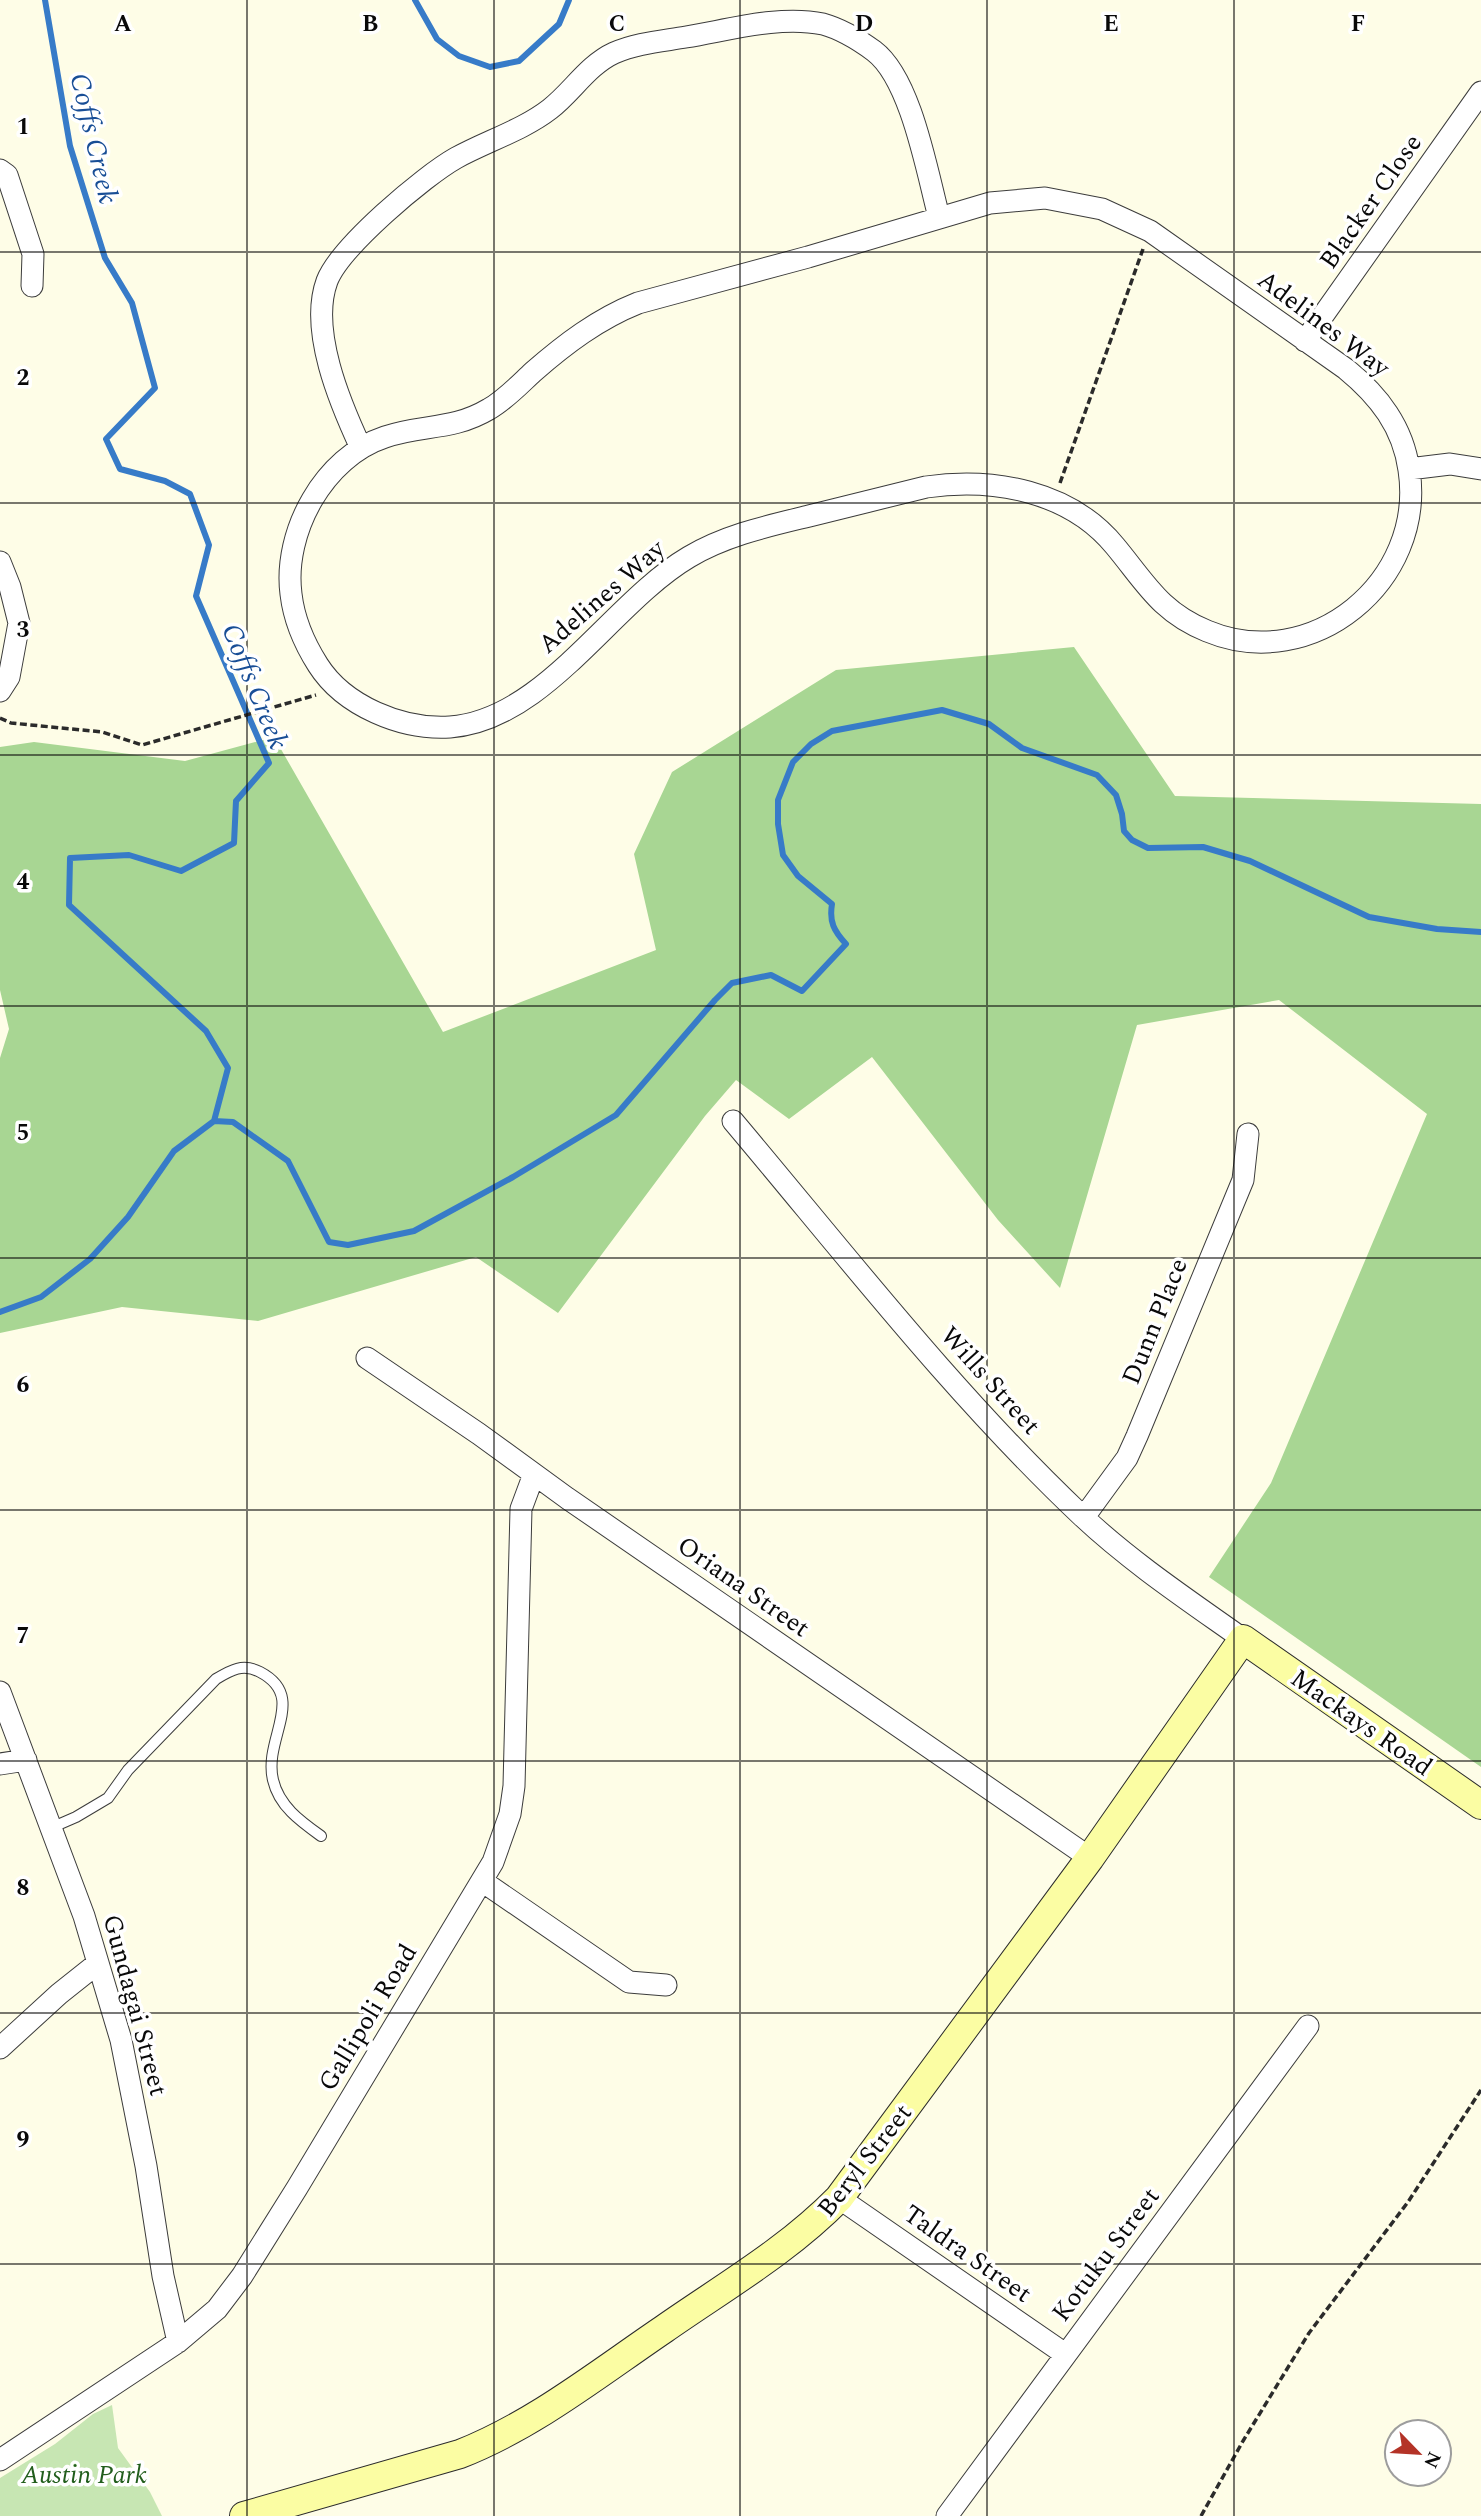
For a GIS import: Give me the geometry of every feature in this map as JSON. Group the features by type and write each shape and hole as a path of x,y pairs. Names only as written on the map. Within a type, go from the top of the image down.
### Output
{"main road":[{"name":"Beryl Street","path":"244,2516 460,2454 494,2441 769,2258 817,2221 838,2198 1090,1858 1243,1639"},
{"name":"Mackays Road","path":"1243,1639 1481,1805"}],"street":[{"path":"361,448 333,380 323,330 322,305 327,281 337,260 433,173 549,110 612,54 647,44 793,21 824,24 853,36 877,53 894,75 906,99 939,217"},
{"name":"Blacker Close","path":"1305,341 1481,92"},
{"path":"0,170 7,175 33,254 32,286"},
{"name":"Adelines Way","path":"1045,198 1102,209 1128,219 1150,231 1305,341 1370,388 1387,410 1399,434 1409,468 1411,498 1408,526 1384,579 1365,600 1321,630 1295,638 1266,641 1238,639 1208,632 1182,618 1161,602 1142,582 1113,543 1096,527 1053,501 1005,486 953,483 926,487 792,520 719,542 689,557 662,576 554,675 510,708 498,715 472,723 449,727 421,726 397,721 373,711 337,688 319,668 295,619 290,592 292,557 299,525 314,496 335,470 361,448 385,436 442,427 491,408 582,333 613,313 651,299 808,257 990,202 1045,198"},
{"path":"1409,468 1450,464 1481,469"},
{"path":"0,562 10,587 19,623 9,677 0,691"},
{"name":"Wills Street","path":"733,1121 981,1414 1084,1517 1133,1559 1243,1639"},
{"name":"Dunn Place","path":"1084,1517 1127,1458 1138,1436 1243,1180 1248,1134"},
{"name":"Oriana Street","path":"367,1358 1090,1858"},
{"name":"Gallipoli Road","path":"0,2460 178,2342 218,2309 242,2276 482,1881 501,1843 510,1814 514,1786 521,1510 534,1474"},
{"name":"Gundagai Street","path":"0,1692 53,1828 121,2040 146,2166 163,2276 178,2342"},
{"path":"0,1764 26,1760"},
{"path":"482,1881 629,1982 666,1985"},
{"path":"0,2048 59,1994 98,1963"},
{"name":"Kotuku Street","path":"947,2516 1308,2026"},
{"name":"Taldra Street","path":"838,2198 1065,2354"}],"lane":[{"path":"53,1828 108,1798 128,1770 215,1679 230,1670 244,1667 272,1679 284,1699 284,1712 273,1744 271,1760 276,1792 289,1811 321,1836"}],"path":[{"path":"1053,501 1150,231"},
{"path":"0,718 11,723 102,732 142,745 293,702"},
{"path":"1201,2516 1309,2333 1408,2202 1481,2090"}],"green space":[{"path":"1074,647 1175,796 1481,804 1481,1767 1209,1577 1271,1483 1427,1114 1279,1000 1137,1025 1060,1288 998,1220 872,1057 789,1119 736,1080 705,1116 558,1313 476,1257 258,1321 122,1307 0,1333 0,1058 9,1029 0,990 0,747 34,742 185,761 274,737 443,1032 656,950 634,854 672,772 836,670"},
{"name":"Austin Park","path":"112,2405 118,2448 150,2492 162,2516 0,2516 0,2478 55,2444 93,2414"}],"waterway":[{"name":"Coffs Creek","path":"0,1312 41,1297 90,1259 128,1217 174,1151 214,1121 228,1068 206,1031 69,905 70,858 129,855 181,871 234,843 236,801 269,763 196,596 209,545 190,494 165,481 120,469 106,439 155,388 132,303 105,258 70,146 45,0"},
{"name":"Coffs Creek","path":"415,0 437,39 459,56 490,67 519,61 559,24 569,0"},
{"path":"214,1121 233,1122 288,1161 329,1242 348,1245 414,1231 513,1177 616,1115 732,983 771,975 802,991 846,944 833,926 832,904 798,876 783,855 778,824 778,800 793,762 811,744 832,731 942,710 989,724 1022,748 1097,775 1116,795 1124,831 1132,840 1148,848 1203,847 1250,861 1369,917 1437,929 1481,932"}]}
